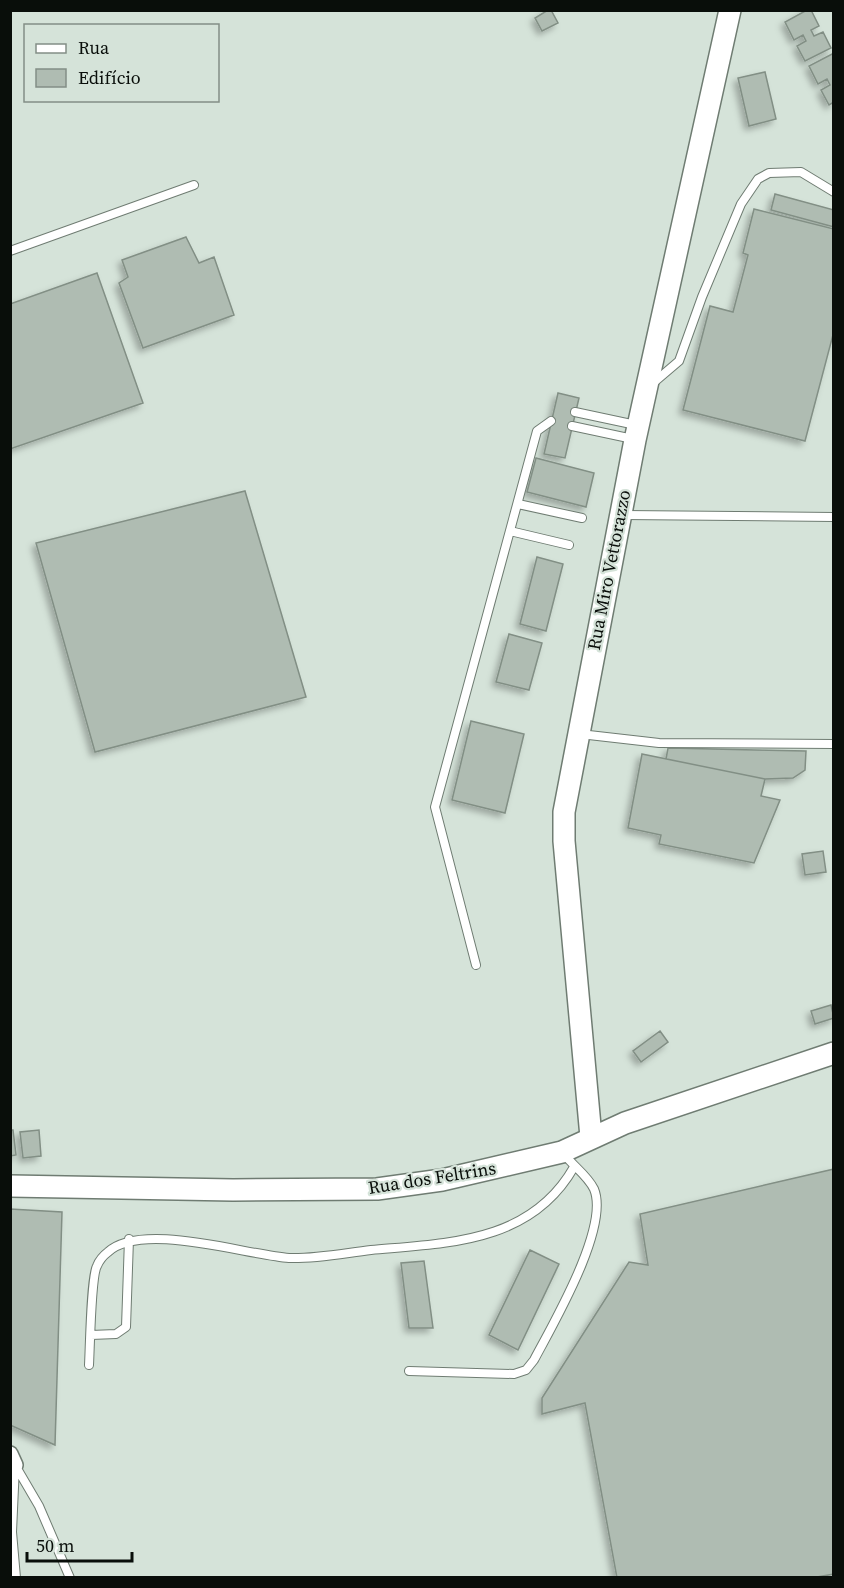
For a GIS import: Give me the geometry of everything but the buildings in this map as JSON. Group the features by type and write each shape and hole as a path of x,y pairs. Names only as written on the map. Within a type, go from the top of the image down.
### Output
{"street":[{"name":"Rua Miro Vettorazzo","path":"591,1137 564,841 564,812 636,432 730,10"},
{"name":"Rua dos Feltrins","path":"10,1186 233,1190 377,1189 451,1178 568,1159 591,1137 718,1090 834,1053"}],"lane":[{"path":"646,389 679,361 702,297 741,204 758,179 770,173 801,172 834,192"},
{"path":"10,251 194,185"},
{"path":"575,412 636,432"},
{"path":"476,965 435,807 537,431 551,421"},
{"path":"572,426 636,432"},
{"path":"518,504 582,518"},
{"path":"619,515 834,518"},
{"path":"510,531 569,545"},
{"path":"579,733 659,744 834,744"},
{"path":"89,1365 96,1267 108,1251 129,1239 191,1241 290,1258 463,1241 514,1225 549,1200 564,1185 568,1159"},
{"path":"409,1371 514,1374 526,1370 576,1281 595,1221 598,1203 593,1188 568,1159"},
{"path":"91,1335 116,1334 126,1327 129,1239"},
{"path":"13,1460 12,1532 16,1578"},
{"path":"13,1460 39,1506 70,1578"}]}
